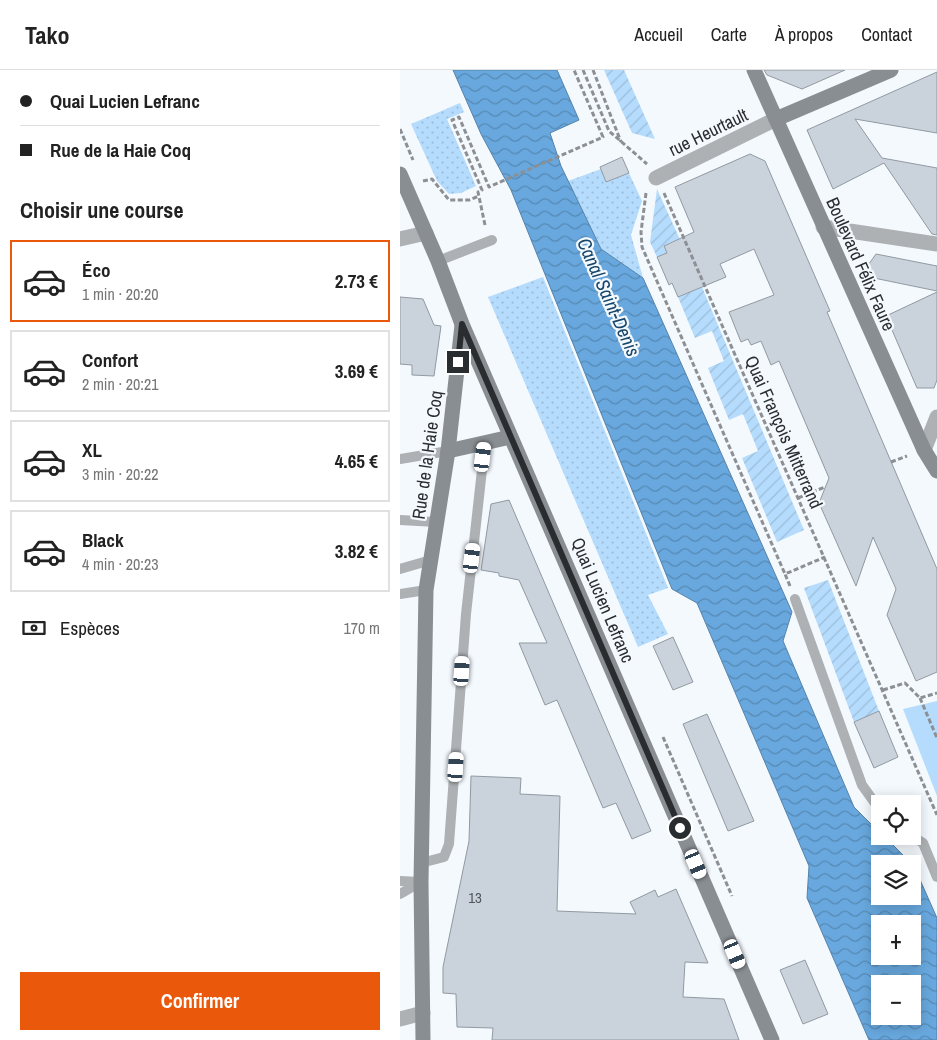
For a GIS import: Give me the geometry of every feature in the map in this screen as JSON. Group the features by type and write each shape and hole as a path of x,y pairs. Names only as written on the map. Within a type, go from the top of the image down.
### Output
{"main road":[{"name":"Boulevard Félix Faure","path":"754,70 924,450 937,471"},
{"name":"rue Heurtault","path":"776,119 891,70"},
{"name":"Quai Lucien Lefranc","path":"402,180 438,261 462,324 510,437 772,1040"},
{"name":"Rue de la Haie Coq","path":"423,1040 421,863 426,590 448,451 462,324"},
{"path":"448,451 510,437"}],"street":[{"name":"rue Heurtault","path":"656,178 776,119"},
{"path":"823,227 937,244"},
{"path":"400,239 426,233"},
{"path":"924,450 937,417"},
{"path":"400,1019 423,1013"}],"lane":[{"path":"438,261 492,240"},
{"path":"421,863 444,857 450,844 466,614 485,443"},
{"path":"400,459 448,451"},
{"path":"400,520 436,522"},
{"path":"400,569 432,560"},
{"path":"400,594 426,590"},
{"path":"795,599 862,784 871,797"},
{"path":"921,842 937,877"},
{"path":"400,881 421,882"},
{"path":"400,894 421,882"}],"path":[{"path":"492,240 482,215 478,192 482,190 452,120 459,117 489,186 603,137 574,70"},
{"path":"582,70 609,130 622,142"},
{"name":"Quai François Mitterrand","path":"593,70 622,142 647,163 656,178 825,557 937,815"},
{"path":"656,178 645,195 641,232 642,247 795,599"},
{"path":"402,180 432,179 449,200 469,200 479,196"},
{"path":"798,498 826,487"},
{"path":"785,574 825,557"},
{"path":"883,690 905,683 920,698 937,738"},
{"path":"920,698 937,693"}],"shaded area":[{"path":"604,70 624,70 655,139 632,133"},
{"path":"460,103 464,112 447,119 476,186 461,193 449,194 437,181 411,124"},
{"path":"601,169 606,182 629,173 642,201 631,235 643,278 601,249 568,181"},
{"path":"657,189 683,246 676,249 673,241 664,246 667,253 657,257 650,242"},
{"path":"543,277 668,588 648,595 668,634 638,647 488,297"},
{"path":"702,287 804,530 777,542 742,458 758,451 743,414 729,420 708,368 724,361 712,331 695,338 678,297"},
{"path":"828,580 879,711 854,722 804,588"},
{"path":"937,701 937,796 903,709"}],"water":[{"name":"Canal Saint-Denis","path":"453,70 557,70 579,120 550,133 561,166 601,249 643,278 792,612 783,641 854,807 871,824 871,845 893,845 903,855 871,855 871,905 921,905 921,882 937,918 937,1040 869,1040 807,898 809,866 697,603 672,589 511,190 481,134"}],"building":[{"path":"764,70 845,70 802,89 767,75"},
{"path":"937,72 937,133 855,119 882,158 937,168 937,235 932,234 884,163 833,189 807,130"},
{"path":"750,154 765,161 830,311 827,312 937,569 937,672 916,681 887,615 896,589 873,537 856,586 819,503 829,478 779,361 771,365 761,341 751,345 748,339 741,342 729,312 774,295 754,249 720,264 726,277 678,297 672,283 669,285 657,257 667,253 664,246 694,232 675,187"},
{"path":"622,157 629,173 606,182 600,167"},
{"path":"876,254 937,266 937,291 869,277 866,268"},
{"path":"937,292 937,380 934,388 917,388 886,316"},
{"path":"400,297 423,299 434,325 441,326 434,376 412,375 412,365 400,364"},
{"path":"509,500 651,831 632,839 616,803 603,808 557,700 545,705 519,643 547,643 519,580 499,576 499,573 481,570 491,504"},
{"path":"673,637 693,682 673,690 653,646"},
{"path":"879,711 898,757 874,768 854,722"},
{"path":"707,714 754,821 728,831 683,724"},
{"path":"471,776 521,778 520,794 560,796 557,911 636,914 630,902 655,890 658,897 676,889 708,963 685,962 683,997 724,999 739,1040 492,1040 493,1028 457,1027 456,994 443,993 443,967 469,841"},
{"path":"805,960 828,1014 803,1024 780,970"}],"route":[{"path":"458,362 462,324 510,437 526,468 680,828"}]}
